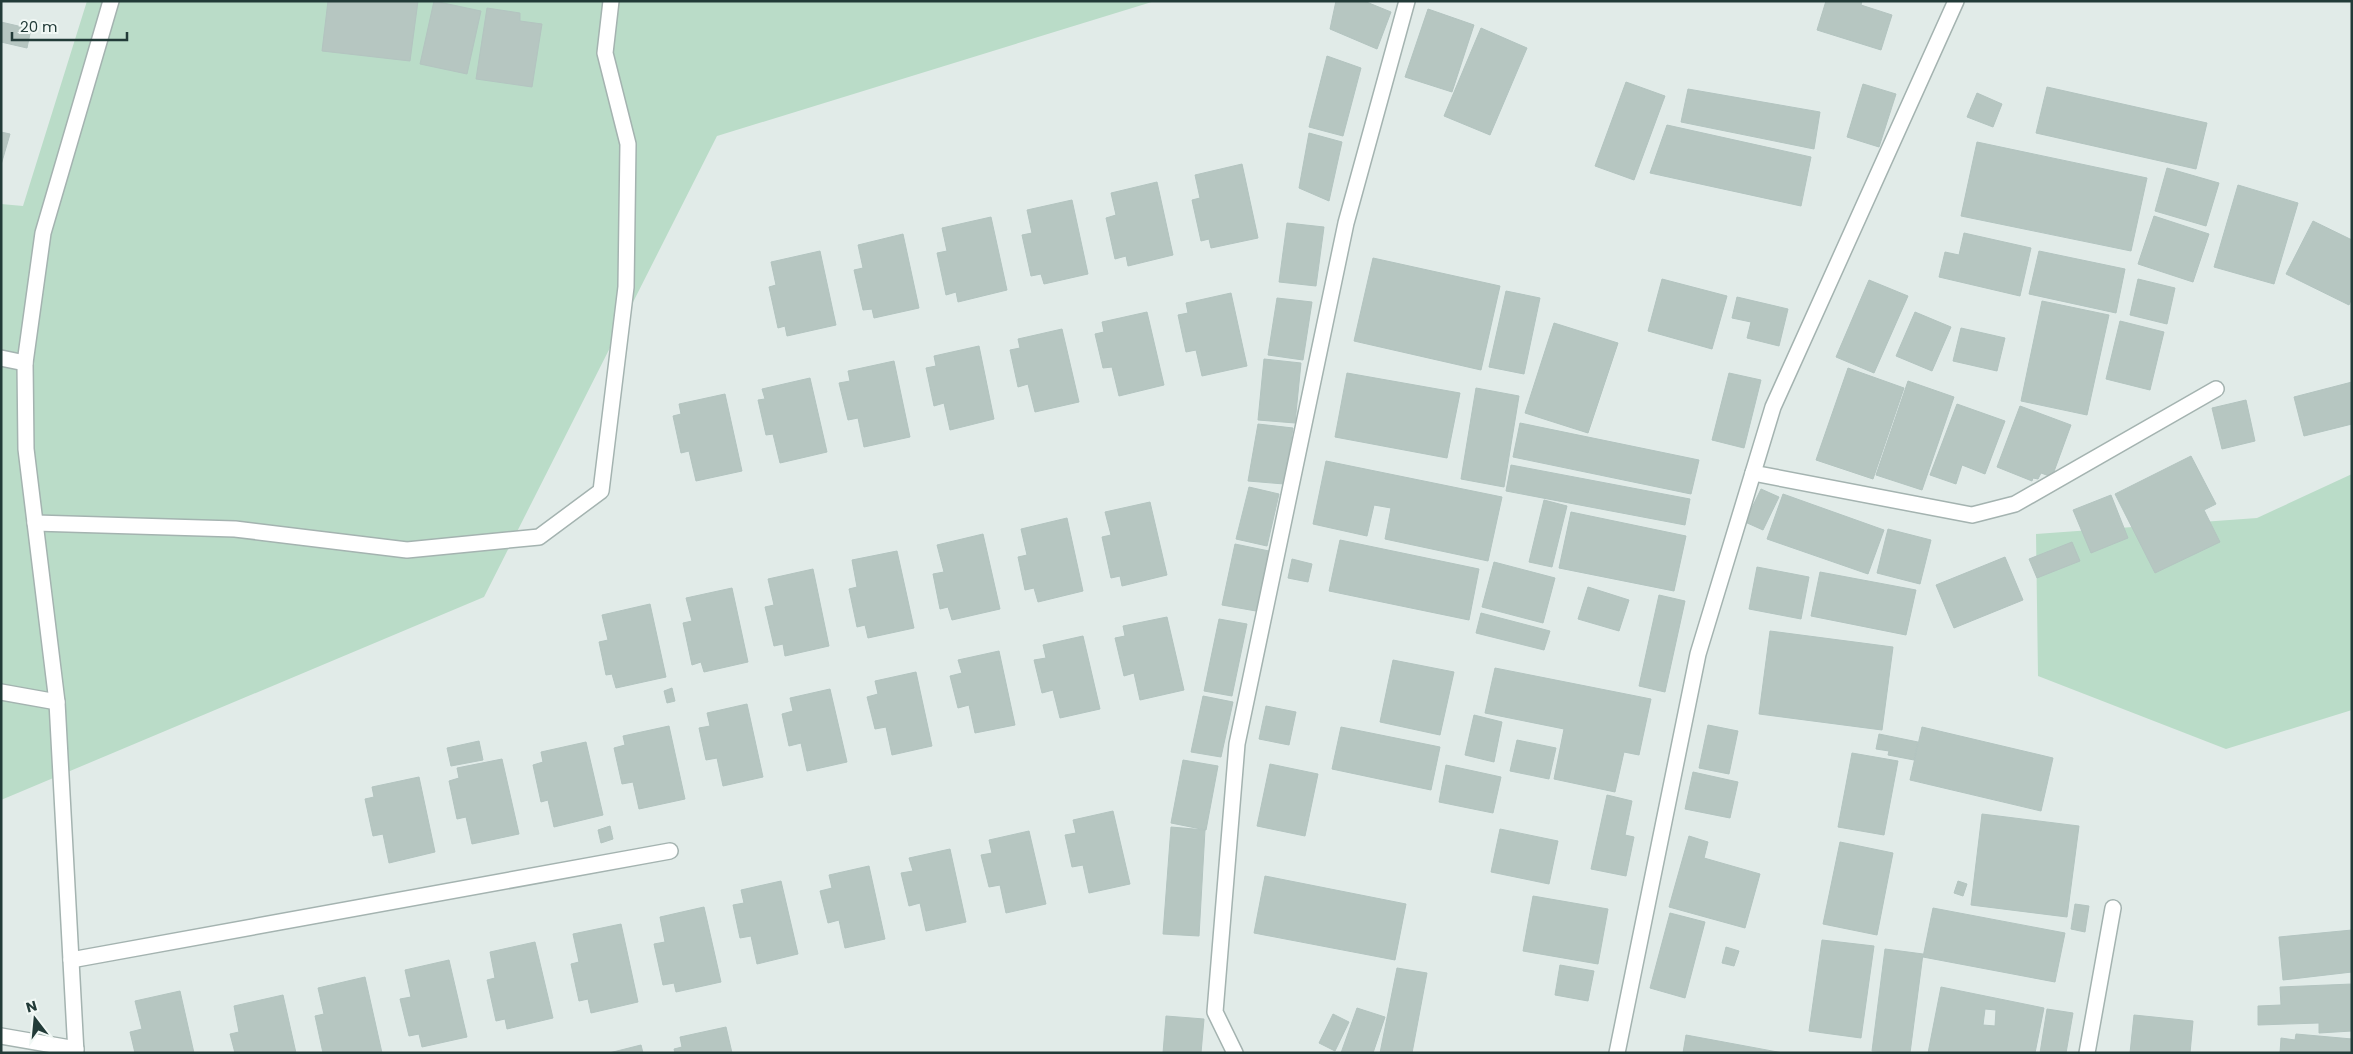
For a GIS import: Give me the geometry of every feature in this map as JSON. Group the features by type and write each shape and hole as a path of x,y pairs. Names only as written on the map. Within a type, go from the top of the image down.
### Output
{"street":[{"path":"1,1036 76,1051 57,702 26,450 25,363 43,233 111,1"},
{"path":"35,523 234,529 407,550 539,537 601,491 626,287 628,144 605,53 611,1"},
{"path":"1236,1053 1215,1012 1237,744 1346,223 1408,1"},
{"path":"1617,1053 1698,654 1773,407 1956,1"},
{"path":"1,358 25,363"},
{"path":"1753,473 1972,515 2015,504 2216,389"},
{"path":"1,692 57,702"},
{"path":"71,960 670,851"},
{"path":"2087,1053 2113,908"}],"green space":[{"path":"87,1 1155,1 717,136 484,597 1,800 1,204 23,206"},
{"path":"2352,474 2352,710 2226,749 2038,676 2036,534 2257,518"}],"building":[{"path":"328,1 418,1 410,61 322,51"},
{"path":"434,1 481,11 467,74 420,64"},
{"path":"1336,1 1364,1 1391,12 1377,49 1330,29"},
{"path":"1826,1 1862,1 1861,5 1892,15 1881,50 1817,30"},
{"path":"487,8 520,13 520,21 542,24 532,87 476,79"},
{"path":"1428,9 1474,25 1452,92 1405,77"},
{"path":"1,22 31,29 27,48 1,42"},
{"path":"1481,28 1527,48 1490,135 1444,116"},
{"path":"1327,56 1361,68 1343,136 1309,127"},
{"path":"1626,82 1665,96 1634,180 1595,166"},
{"path":"1863,84 1896,94 1879,147 1847,137"},
{"path":"2047,87 2207,123 2196,169 2036,133"},
{"path":"1688,89 1820,112 1814,149 1681,122"},
{"path":"1977,93 2002,104 1993,127 1967,117"},
{"path":"1667,125 1811,157 1801,206 1650,173"},
{"path":"1,132 10,134 1,165"},
{"path":"1309,133 1342,142 1329,201 1299,188"},
{"path":"1977,142 2147,178 2131,251 1961,216"},
{"path":"1242,164 1258,238 1211,248 1209,239 1201,241 1192,200 1200,198 1195,175"},
{"path":"2167,168 2219,183 2206,226 2155,211"},
{"path":"1157,182 1173,255 1128,266 1126,256 1115,259 1106,218 1116,215 1111,193"},
{"path":"2238,185 2298,203 2274,284 2214,267"},
{"path":"1072,200 1088,274 1044,284 1041,274 1031,276 1022,235 1032,233 1027,210"},
{"path":"2154,216 2209,234 2193,282 2138,264"},
{"path":"991,217 1007,290 958,302 956,292 946,295 937,253 947,251 942,228"},
{"path":"2313,221 2352,240 2352,298 2349,305 2286,274"},
{"path":"1287,223 1324,227 1316,286 1279,282"},
{"path":"1964,233 2031,248 2020,296 1939,277 1945,252 1959,255"},
{"path":"903,234 919,308 874,318 872,309 863,310 854,270 863,268 858,245"},
{"path":"820,251 836,325 787,336 785,326 778,328 769,287 776,285 771,262"},
{"path":"2039,251 2125,269 2116,313 2029,294"},
{"path":"1373,258 1500,286 1481,370 1354,341"},
{"path":"1662,279 1727,296 1712,349 1648,331"},
{"path":"2138,279 2175,288 2167,324 2130,315"},
{"path":"1869,280 1908,296 1874,373 1836,357"},
{"path":"1506,291 1540,298 1524,374 1489,367"},
{"path":"1231,293 1247,366 1202,376 1196,350 1186,352 1178,315 1188,313 1186,303"},
{"path":"1737,297 1788,309 1779,346 1747,338 1751,322 1732,318"},
{"path":"1277,298 1312,302 1303,360 1268,355"},
{"path":"2042,301 2109,315 2087,415 2021,401"},
{"path":"1147,312 1164,385 1119,396 1112,367 1103,368 1095,334 1104,332 1102,322"},
{"path":"1915,312 1951,327 1932,371 1896,356"},
{"path":"2120,321 2164,332 2150,390 2106,379"},
{"path":"1554,323 1618,343 1588,433 1525,413"},
{"path":"1961,328 2005,338 1997,371 1953,361"},
{"path":"1062,329 1079,402 1035,412 1028,384 1018,387 1010,350 1020,348 1018,339"},
{"path":"979,346 994,419 950,430 944,403 934,406 926,368 936,366 934,356"},
{"path":"1264,359 1301,363 1295,423 1258,420"},
{"path":"894,361 910,437 864,447 858,418 848,420 839,383 850,381 848,371"},
{"path":"1848,368 1904,388 1873,479 1816,460"},
{"path":"1347,373 1460,393 1447,458 1335,437"},
{"path":"1729,373 1761,380 1744,448 1712,440"},
{"path":"810,378 827,452 780,463 773,434 766,435 758,400 765,399 762,389"},
{"path":"1908,381 1954,397 1922,490 1876,475"},
{"path":"2352,382 2352,424 2304,436 2294,397"},
{"path":"1476,388 1519,396 1504,487 1461,479"},
{"path":"725,394 742,471 696,481 689,451 681,453 673,416 681,414 679,404"},
{"path":"2246,400 2255,441 2222,449 2212,408"},
{"path":"1957,404 2005,421 1985,474 1962,465 1956,484 1930,475"},
{"path":"2020,406 2071,425 2052,477 2041,473 2038,479 2033,478 2032,481 1997,467"},
{"path":"1520,423 1699,460 1691,494 1513,457"},
{"path":"1258,424 1293,428 1284,484 1248,481"},
{"path":"2191,456 2216,504 2204,510 2220,542 2155,573 2115,494"},
{"path":"1326,461 1502,497 1488,561 1385,539 1391,508 1374,505 1367,536 1313,524"},
{"path":"1511,465 1690,499 1685,525 1506,491"},
{"path":"1249,487 1279,494 1267,546 1236,539"},
{"path":"1761,489 1779,497 1763,530 1745,522"},
{"path":"1783,494 1884,530 1868,574 1767,539"},
{"path":"2111,495 2128,538 2091,553 2073,510"},
{"path":"1544,500 1567,506 1552,567 1529,562"},
{"path":"1150,502 1167,575 1122,586 1120,576 1111,578 1102,537 1111,535 1105,512"},
{"path":"1571,512 1686,536 1674,591 1559,568"},
{"path":"1067,518 1083,591 1038,602 1034,588 1025,590 1018,557 1027,555 1021,529"},
{"path":"1888,529 1931,540 1920,584 1877,573"},
{"path":"983,534 1000,609 952,620 948,607 940,609 933,574 944,572 937,545"},
{"path":"1340,540 1479,569 1469,620 1329,591"},
{"path":"2072,542 2080,561 2037,578 2029,559"},
{"path":"1235,544 1269,551 1256,611 1222,605"},
{"path":"897,551 914,628 868,638 865,625 857,627 849,589 857,587 852,560"},
{"path":"2005,557 2023,600 1954,628 1936,585"},
{"path":"1292,559 1312,564 1308,582 1288,578"},
{"path":"1494,562 1555,578 1543,623 1482,607"},
{"path":"1757,567 1809,577 1801,619 1749,609"},
{"path":"813,569 829,646 785,656 783,644 774,646 765,607 774,605 768,579"},
{"path":"1820,572 1916,590 1906,635 1811,616"},
{"path":"1588,587 1629,600 1619,631 1578,619"},
{"path":"732,588 748,662 704,672 701,662 692,665 683,623 692,621 686,598"},
{"path":"1659,595 1685,601 1665,692 1639,686"},
{"path":"650,604 666,677 616,688 612,674 606,675 599,642 608,640 602,615"},
{"path":"1481,613 1550,631 1544,650 1476,633"},
{"path":"1167,617 1184,690 1140,700 1134,673 1124,676 1115,638 1125,636 1123,626"},
{"path":"1219,619 1247,624 1232,696 1204,691"},
{"path":"1770,631 1893,647 1882,730 1759,714"},
{"path":"1083,636 1100,709 1060,718 1053,690 1042,693 1034,660 1046,658 1043,645"},
{"path":"999,651 1015,725 975,733 969,705 958,708 950,676 962,673 958,660"},
{"path":"1393,660 1454,672 1440,735 1380,722"},
{"path":"1495,668 1651,699 1639,755 1624,752 1615,792 1554,779 1564,729 1485,713"},
{"path":"916,672 932,746 892,755 886,727 875,729 867,697 878,694 875,681"},
{"path":"672,688 675,701 667,703 664,691"},
{"path":"830,689 847,762 807,771 801,743 789,746 782,714 793,711 790,698"},
{"path":"1203,696 1233,702 1221,757 1191,752"},
{"path":"747,704 763,777 723,786 717,758 706,760 699,728 710,726 707,713"},
{"path":"1266,706 1296,712 1289,745 1259,739"},
{"path":"1474,715 1502,722 1494,762 1465,755"},
{"path":"1708,725 1738,731 1729,774 1699,768"},
{"path":"669,726 685,799 639,809 633,782 622,784 614,748 625,745 623,736"},
{"path":"1341,727 1440,747 1431,790 1332,769"},
{"path":"1922,727 2053,758 2041,811 1910,780"},
{"path":"1879,734 1918,742 1914,760 1888,755 1889,751 1876,749"},
{"path":"1517,740 1556,748 1549,779 1510,771"},
{"path":"479,741 483,760 451,766 447,748"},
{"path":"586,742 603,815 554,827 548,800 541,802 533,765 543,762 541,752"},
{"path":"1852,753 1898,761 1884,835 1838,827"},
{"path":"502,759 519,834 472,844 466,817 457,819 449,781 459,778 457,768"},
{"path":"1183,760 1218,766 1206,830 1171,823"},
{"path":"1270,764 1318,774 1305,836 1257,826"},
{"path":"1446,765 1501,777 1493,813 1439,802"},
{"path":"1693,772 1738,782 1730,818 1685,809"},
{"path":"419,777 435,852 389,863 383,834 373,836 365,799 374,797 372,787"},
{"path":"1607,795 1632,801 1625,835 1634,837 1626,876 1591,869"},
{"path":"1113,811 1130,884 1089,893 1083,865 1072,867 1065,835 1076,833 1073,820"},
{"path":"1982,814 2079,826 2067,917 1971,905"},
{"path":"610,826 613,839 601,843 598,830"},
{"path":"1171,827 1205,830 1199,936 1163,934"},
{"path":"1500,829 1558,841 1549,884 1491,872"},
{"path":"1029,831 1046,904 1006,913 1000,885 989,887 981,855 992,853 989,840"},
{"path":"1689,836 1708,842 1704,858 1760,874 1745,928 1669,907"},
{"path":"1840,842 1893,853 1877,935 1823,924"},
{"path":"950,849 966,922 926,931 920,903 909,906 901,873 913,871 909,858"},
{"path":"869,866 885,939 845,948 839,920 828,923 820,891 832,888 829,875"},
{"path":"1265,876 1406,904 1395,960 1254,933"},
{"path":"781,881 798,954 757,964 751,936 740,938 733,905 744,903 741,890"},
{"path":"1958,881 1967,884 1963,896 1954,893"},
{"path":"1533,896 1608,909 1598,964 1523,951"},
{"path":"2075,904 2089,906 2085,932 2071,929"},
{"path":"704,907 721,982 676,992 674,983 663,985 654,944 665,942 660,917"},
{"path":"1933,908 2065,933 2055,982 1923,957"},
{"path":"1670,913 1705,922 1685,998 1650,988"},
{"path":"621,924 638,1002 591,1013 588,999 579,1001 571,964 579,962 573,934"},
{"path":"2352,930 2352,972 2283,980 2279,937"},
{"path":"1822,940 1874,946 1861,1038 1809,1031"},
{"path":"535,942 553,1018 507,1029 505,1019 496,1021 487,980 495,978 490,952"},
{"path":"1726,947 1739,951 1734,966 1722,963"},
{"path":"1885,949 1923,954 1910,1053 1872,1051"},
{"path":"449,960 467,1037 422,1047 419,1034 409,1036 400,999 411,997 405,970"},
{"path":"1560,965 1594,971 1588,1001 1555,995"},
{"path":"1397,968 1427,973 1412,1053 1380,1053"},
{"path":"365,977 382,1053 323,1053 315,1016 324,1014 318,988"},
{"path":"2352,984 2352,1031 2319,1033 2319,1023 2258,1025 2258,1006 2281,1005 2280,987"},
{"path":"1941,987 2044,1008 2035,1053 1928,1053","holes":["1985,1009 1996,1010 1995,1026 1983,1025"]},
{"path":"180,991 194,1053 135,1053 130,1032 142,1029 135,1001"},
{"path":"283,995 296,1053 235,1053 230,1034 239,1032 234,1006"},
{"path":"1357,1008 1385,1017 1373,1053 1341,1053"},
{"path":"2047,1009 2073,1013 2066,1053 2040,1053"},
{"path":"1333,1014 1349,1022 1335,1051 1319,1043"},
{"path":"2134,1015 2193,1021 2190,1053 2130,1053"},
{"path":"1166,1016 1204,1019 1201,1053 1163,1053"},
{"path":"726,1027 732,1053 675,1053 674,1049 682,1047 680,1037"},
{"path":"2296,1034 2352,1039 2350,1053 2280,1053 2281,1038 2295,1040"},
{"path":"1686,1035 1783,1053 1683,1053"},
{"path":"641,1045 643,1053 609,1053"}]}
